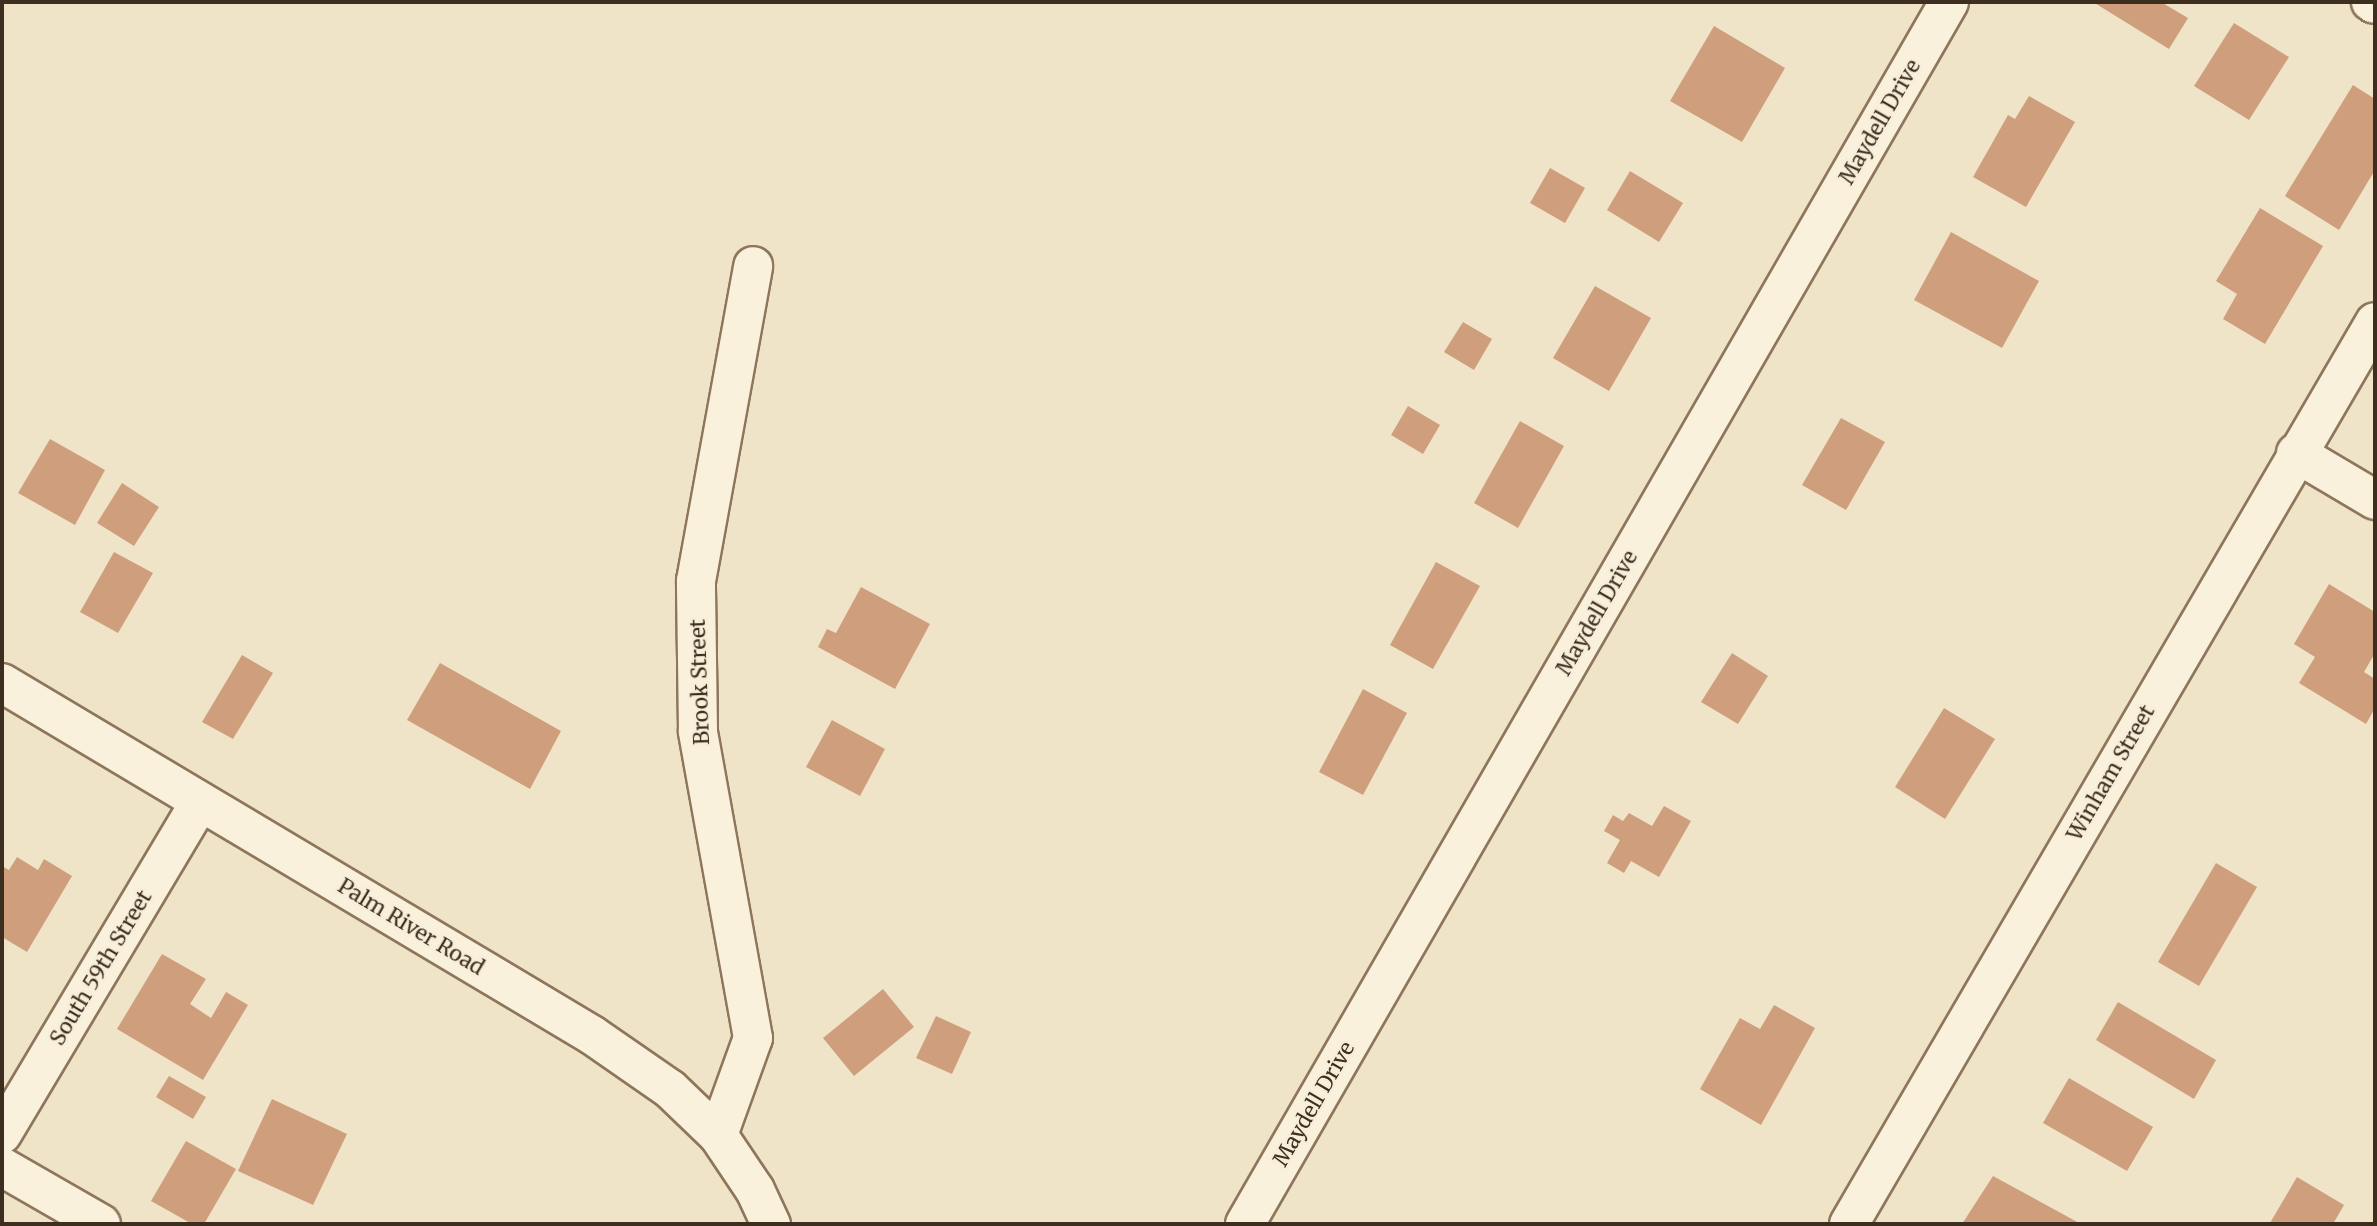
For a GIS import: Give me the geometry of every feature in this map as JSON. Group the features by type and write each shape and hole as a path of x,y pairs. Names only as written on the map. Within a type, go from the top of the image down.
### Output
{"street":[{"name":"Maydell Drive","path":"1245,1224 1949,2"},
{"name":"Brook Street","path":"718,1135 753,1038 698,731 696,581 753,266"},
{"name":"Winham Street","path":"1849,1224 2375,322"},
{"path":"2297,453 2375,500"},
{"name":"Palm River Road","path":"2,683 592,1035 670,1089 718,1135 755,1191 771,1224"},
{"name":"South 59th Street","path":"2,1134 200,802"},
{"path":"2,1167 101,1224"}],"building":[{"path":"2093,2 2161,2 2188,18 2169,49"},
{"path":"2234,23 2289,57 2249,120 2194,86"},
{"path":"1714,26 1785,68 1742,142 1670,101"},
{"path":"2353,85 2375,99 2375,170 2339,230 2285,196"},
{"path":"2029,96 2075,122 2026,207 1973,177 2008,115 2015,119"},
{"path":"1550,168 1585,188 1565,223 1530,203"},
{"path":"1630,171 1683,203 1659,242 1607,210"},
{"path":"2260,208 2323,246 2265,344 2223,319 2237,294 2216,281"},
{"path":"1951,232 2039,281 2002,348 1914,300"},
{"path":"1595,286 1651,318 1609,391 1553,358"},
{"path":"1463,322 1492,339 1474,370 1444,352"},
{"path":"1408,406 1440,425 1423,454 1391,435"},
{"path":"1841,418 1885,442 1846,510 1802,485"},
{"path":"1520,421 1564,446 1518,528 1474,503"},
{"path":"50,439 105,470 75,525 18,493"},
{"path":"122,483 159,507 134,546 97,523"},
{"path":"114,552 153,573 118,633 80,612"},
{"path":"1436,562 1480,586 1433,669 1390,645"},
{"path":"2329,584 2375,612 2375,653 2364,672 2375,679 2375,708 2366,724 2299,683 2315,657 2294,644"},
{"path":"861,587 930,624 895,689 818,647 827,629 836,633"},
{"path":"1732,653 1768,676 1738,724 1701,702"},
{"path":"242,655 273,673 233,739 202,722"},
{"path":"440,663 561,731 530,789 407,720"},
{"path":"1363,689 1407,713 1363,795 1319,772"},
{"path":"1944,708 1995,739 1945,819 1895,787"},
{"path":"832,720 885,749 860,796 806,767"},
{"path":"1664,806 1691,821 1659,877 1631,861 1624,873 1607,863 1620,840 1604,831 1613,815 1623,821 1629,813 1652,826"},
{"path":"17,857 38,870 44,859 72,876 27,952 2,937 2,866 9,870"},
{"path":"2216,863 2257,887 2199,986 2158,962"},
{"path":"162,954 206,979 190,1004 211,1018 226,992 248,1005 203,1080 117,1029"},
{"path":"883,989 914,1027 854,1076 823,1038"},
{"path":"2118,1002 2216,1060 2194,1099 2096,1040"},
{"path":"1774,1005 1815,1028 1761,1125 1700,1089 1740,1018 1760,1029"},
{"path":"936,1016 971,1032 952,1074 916,1058"},
{"path":"169,1076 206,1097 193,1119 156,1097"},
{"path":"2069,1078 2153,1127 2127,1171 2043,1123"},
{"path":"272,1099 347,1134 313,1205 238,1171"},
{"path":"186,1141 236,1169 204,1224 192,1224 151,1201"},
{"path":"1993,1176 2081,1224 1962,1224"},
{"path":"2297,1177 2344,1205 2333,1224 2270,1223"}]}
